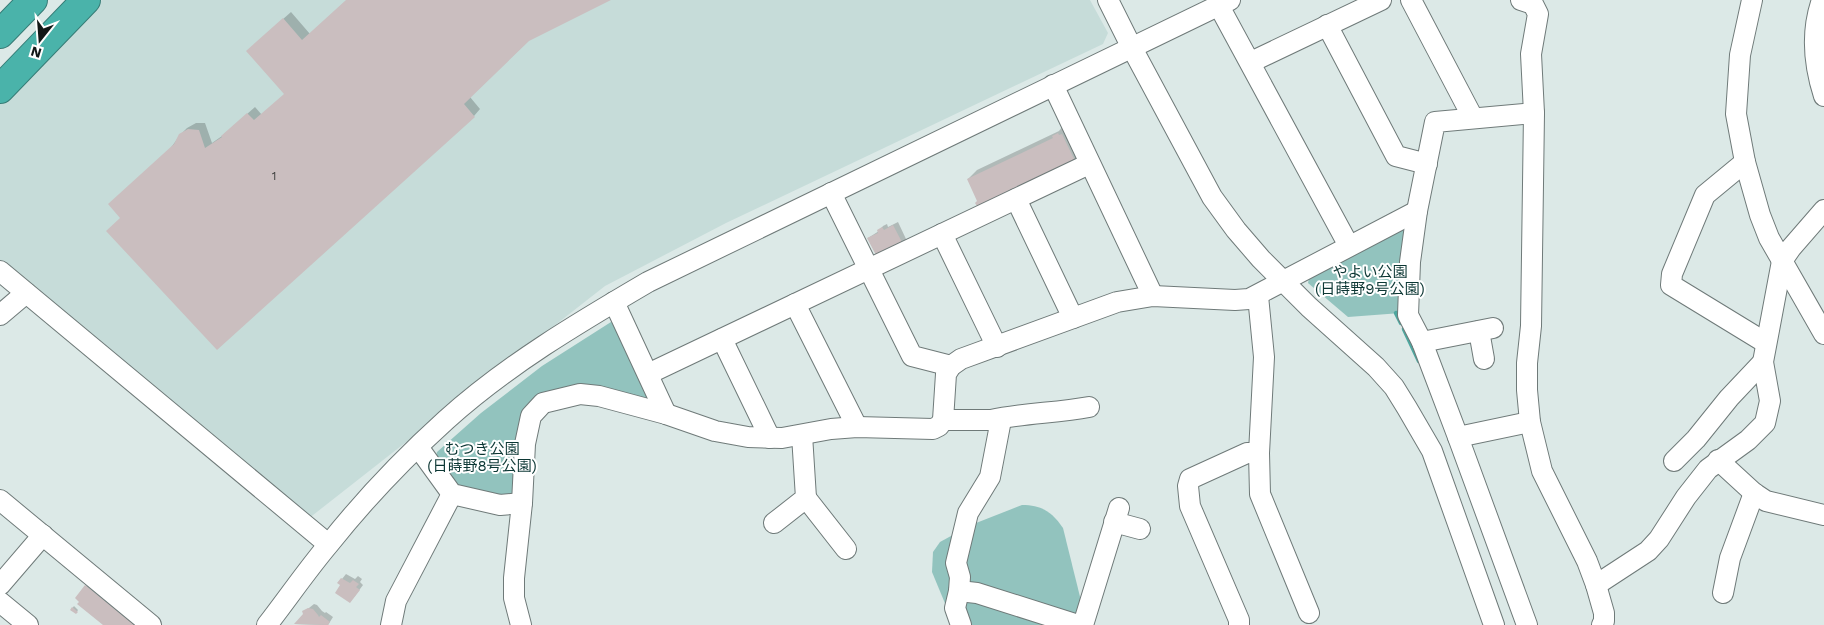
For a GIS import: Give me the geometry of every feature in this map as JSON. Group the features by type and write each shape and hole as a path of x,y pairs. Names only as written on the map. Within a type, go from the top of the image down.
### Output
{"highway":[{"path":"0,34 33,0"},
{"path":"0,68 63,0"},
{"path":"0,89 86,0"}],"street":[{"path":"1102,0 1116,27 1132,48"},
{"path":"1108,0 1212,197 1236,230 1310,308 1376,367 1394,386 1432,451 1494,625"},
{"path":"1250,62 1381,0"},
{"path":"1411,0 1473,118"},
{"path":"1521,0 1533,4 1538,14 1531,54 1534,113 1531,326 1527,363 1530,422 1542,471 1588,561 1604,613 1602,625"},
{"path":"1752,0 1740,55 1736,114 1745,162 1766,230 1824,334"},
{"path":"1822,0 1817,14 1815,55 1824,96"},
{"path":"272,623 328,544 371,495 418,447 446,419 518,362 560,334 648,282 1225,3 1250,62 1349,246"},
{"path":"1328,25 1396,156 1427,164"},
{"path":"1053,85 1153,296"},
{"path":"1527,625 1422,342 1408,315 1410,262 1417,211 1436,122 1534,113"},
{"path":"1745,162 1705,196 1672,274 1671,285 1764,352"},
{"path":"648,374 1089,164"},
{"path":"831,193 912,356 951,366"},
{"path":"1016,199 1073,318"},
{"path":"1596,586 1648,551 1660,539 1686,497 1708,469 1748,440 1765,423 1770,401 1764,352 1782,261 1824,210"},
{"path":"522,625 514,598 514,578 522,503 525,444 531,416 543,403 580,394 600,396 666,414 715,431 748,437 782,438 830,429 857,427 933,429 939,426 943,420 946,374 951,366 962,359 1117,302 1153,296 1249,300 1417,211"},
{"path":"942,234 997,347"},
{"path":"0,271 328,544"},
{"path":"0,315 26,293"},
{"path":"1258,296 1264,357 1259,453 1260,494 1309,613"},
{"path":"614,302 666,414"},
{"path":"795,304 857,427"},
{"path":"1422,342 1486,330 1484,359"},
{"path":"722,339 770,438"},
{"path":"1674,462 1696,440 1764,352"},
{"path":"943,420 991,420 1016,415 1070,411 1090,407"},
{"path":"961,625 955,608 960,577 956,562 968,513 990,477 1000,425 991,420"},
{"path":"1458,437 1530,422"},
{"path":"802,435 806,498 846,549"},
{"path":"418,447 452,494 500,505 522,503"},
{"path":"1239,625 1239,620 1190,506 1188,486 1190,479 1247,453 1259,453"},
{"path":"1718,460 1754,493 1766,501 1824,515"},
{"path":"1723,593 1730,558 1754,493"},
{"path":"391,625 396,601 452,494"},
{"path":"774,523 806,498"},
{"path":"0,500 151,625"},
{"path":"959,591 977,594 1074,624 1116,515 1140,529"},
{"path":"0,585 42,535"},
{"path":"0,602 28,625"}],"shaded area":[{"path":"102,0 1090,0 1108,33 1103,44 726,223 605,286 308,519 0,262 0,96"}],"green space":[{"name":"やよい公園 (日蒔野9号公園)","path":"1401,228 1408,230 1401,313 1348,317 1308,283 1310,274"},
{"name":"むつき公園 (日蒔野8号公園)","path":"611,322 617,323 654,399 542,396 514,497 457,487 435,460 437,452 481,413 542,366"},
{"path":"1022,505 1041,508 1055,518 1063,528 1087,625 954,625 932,572 933,552 940,542 971,525"}],"building":[{"path":"346,0 611,0 529,41 464,104 475,117 217,350 106,231 120,218 108,204 174,144 179,134 188,129 199,130 205,148 222,137 247,113 254,120 284,94 246,51 283,18 302,40"},
{"path":"1058,133 1059,135 1062,134 1075,161 977,206 975,203 977,201 967,179 1053,138 1052,136"},
{"path":"893,225 903,244 877,257 867,238 878,233 877,230 882,227 884,230"},
{"path":"341,578 350,583 353,580 359,584 356,587 360,590 350,603 335,593 340,585 337,583"},
{"path":"85,585 134,625 103,625 77,604 79,602 75,598"},
{"path":"72,607 78,612 76,614 70,610"},
{"path":"308,608 313,609 319,617 321,615 330,622 328,625 294,624 303,614 302,611"}],"waterway":[{"path":"1396,313 1401,323"},
{"path":"1404,329 1419,361"}]}
